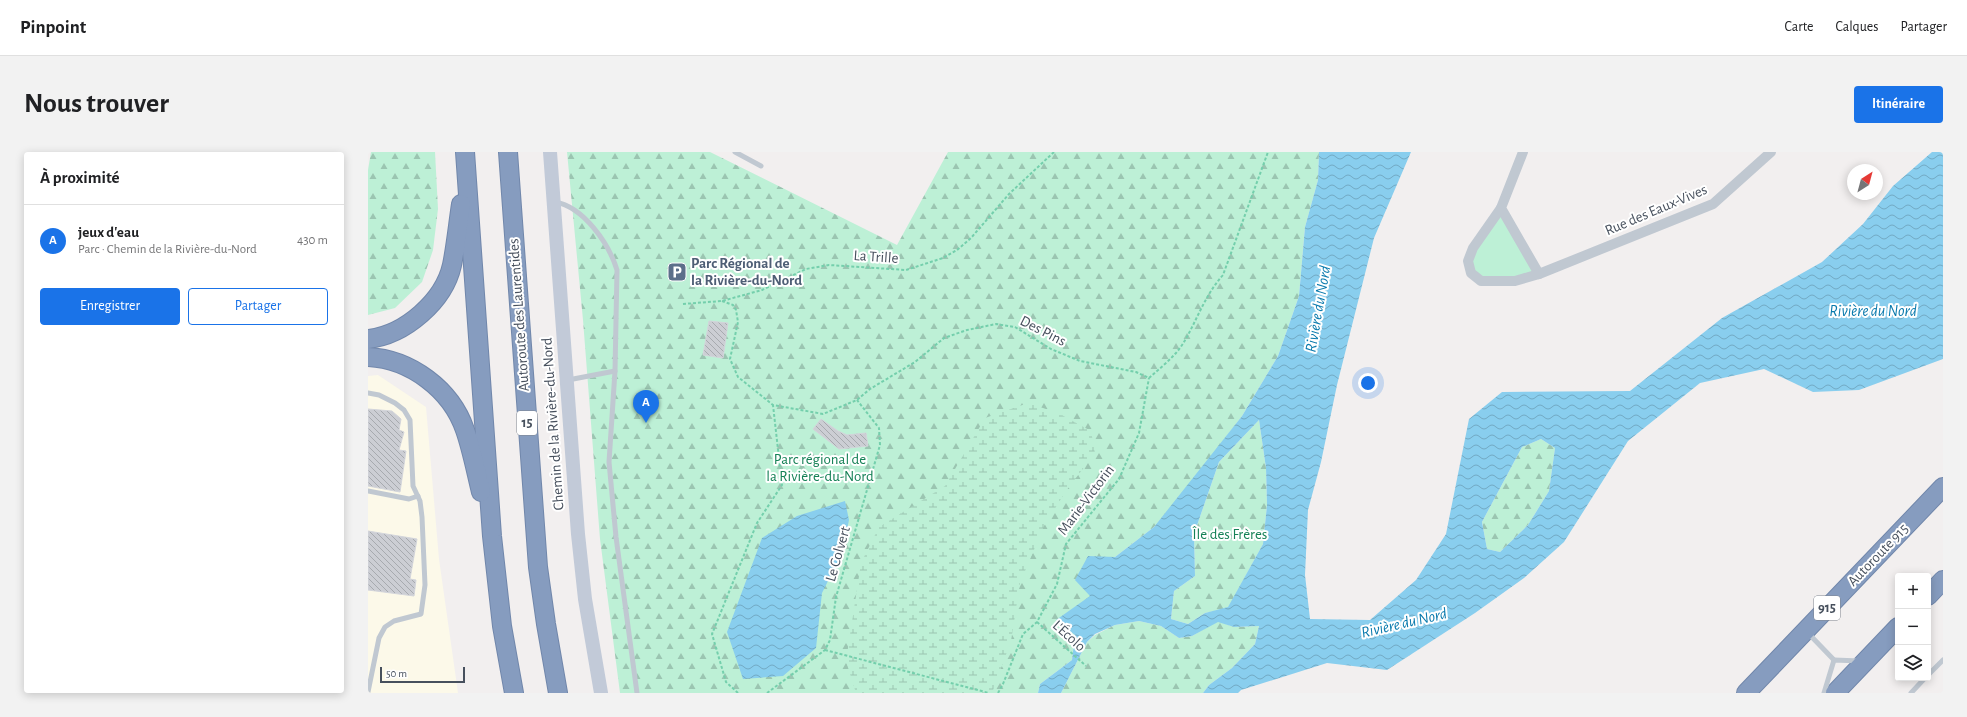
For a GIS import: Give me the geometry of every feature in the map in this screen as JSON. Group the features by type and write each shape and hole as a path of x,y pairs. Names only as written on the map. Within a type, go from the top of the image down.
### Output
{"highway":[{"name":"Autoroute des Laurentides","path":"508,152 538,567 558,693"},
{"path":"368,339 386,335 408,323 424,310 441,289 452,265 466,161"},
{"path":"466,161 492,536 504,641 514,693"},
{"path":"368,356 390,360 416,371 437,388 455,411 465,429 492,536"},
{"name":"Autoroute 915","path":"1746,693 1943,486"},
{"path":"1931,593 1943,580"},
{"path":"1835,693 1895,630"}],"street":[{"name":"Chemin de la Rivière-du-Nord","path":"550,152 581,557 588,617 601,693"},
{"name":"Rue des Eaux-Vives","path":"1523,152 1501,208 1473,248 1468,261 1470,273 1481,281 1515,281 1539,274 1713,204 1771,152"},
{"path":"1501,208 1539,274"}],"lane":[{"path":"735,152 761,166"},
{"path":"553,202 576,211 605,244 613,256 617,270 614,371 609,462 616,537 637,693"},
{"path":"567,380 614,371"},
{"path":"368,393 386,398 408,415 411,428 413,486 418,496 422,517 425,575 421,614 394,621 385,627 379,638 368,692"},
{"path":"368,491 409,499 418,496"},
{"path":"1806,631 1834,660 1865,662"},
{"path":"1824,693 1834,660"},
{"path":"1931,672 1943,660"},
{"path":"1910,693 1922,681"}],"path":[{"name":"La Trille","path":"683,304 722,301 762,290 806,269 829,264 906,270 942,258 957,250 971,238 1009,194 1054,152"},
{"path":"1149,378 1174,356 1184,342 1212,287 1223,275 1268,152"},
{"path":"722,301 733,305 736,310 738,322 730,359 738,376 773,406 782,485 757,523 712,634 726,682 738,693"},
{"name":"Des Pins","path":"773,406 823,414 857,400 870,389 915,362 944,338 967,330 996,324 1014,327 1052,349 1080,361 1136,372 1149,378"},
{"name":"Marie-Victorin","path":"998,693 1023,634 1037,622 1057,584 1066,544 1119,479 1139,433 1149,378"},
{"name":"Le Colvert","path":"824,650 830,640 836,597 880,445 878,428 857,400"},
{"name":"L'Écolo","path":"1037,622 1086,666"},
{"path":"767,693 824,650 989,693"}],"shaded area":[{"path":"378,375 426,407 439,559 458,693 368,693 368,376"}],"green space":[{"path":"371,152 435,152 438,209 433,250 422,282 395,308 368,315 368,170"},
{"name":"Parc régional de la Rivière-du-Nord","path":"567,152 710,152 897,245 948,152 1319,152 1318,180 1305,227 1299,296 1278,356 1242,416 1180,497 1154,527 1115,557 1091,596 1075,635 1072,660 1040,684 1038,693 620,693 600,539 583,320"},
{"path":"1501,208 1539,274 1481,281 1471,273 1473,248"},
{"path":"1028,403 1058,413 1091,431 1095,453 1066,491 1044,526 1020,583 1011,641 992,693 856,693 846,661 861,563 879,527 945,486 985,418"},
{"name":"Île des Frères","path":"1259,420 1266,468 1267,505 1263,544 1228,608 1205,613 1188,624 1171,619 1174,591 1195,576 1194,534 1219,462"},
{"path":"1541,439 1555,448 1549,491 1528,525 1500,552 1487,549 1482,522 1522,447"},
{"path":"1139,621 1161,626 1179,638 1192,636 1218,621 1234,627 1259,626 1255,644 1232,668 1209,685 1203,693 1061,693 1087,642 1095,635 1115,625"}],"water":[{"name":"Rivière du Nord","path":"1319,152 1411,152 1374,238 1337,385 1321,462 1308,510 1305,575 1310,619 1370,620 1416,580 1446,534 1469,419 1502,392 1630,391 1722,318 1822,262 1863,224 1893,186 1932,152 1943,152 1943,359 1859,390 1813,392 1764,369 1700,383 1628,441 1564,542 1524,578 1475,613 1387,670 1327,663 1241,690 1238,693 1203,693 1209,685 1232,668 1255,644 1259,626 1234,627 1218,622 1192,636 1179,638 1161,626 1139,621 1115,625 1095,634 1087,642 1061,693 1038,693 1040,684 1072,660 1075,635 1056,620 1090,596 1075,580 1088,556 1115,557 1154,527 1242,416 1278,356 1299,296 1305,227 1318,180","holes":["1259,420 1266,468 1267,505 1263,544 1228,607 1205,613 1188,624 1171,619 1174,591 1195,576 1194,534 1219,462","1541,439 1555,448 1549,491 1528,525 1500,552 1487,549 1482,522 1522,447"]},
{"path":"845,501 849,520 842,553 822,593 816,648 783,676 743,679 727,632 762,538 797,516"}],"building":[{"path":"709,321 728,323 723,358 703,355"},
{"path":"368,409 392,411 401,419 399,430 404,432 399,450 406,451 400,492 368,486"},
{"path":"821,419 838,431 847,435 866,433 868,446 839,449 813,429"},
{"path":"368,531 417,539 410,579 416,580 414,596 368,590"}],"place":[{"name":"Parc Régional de la Rivière-du-Nord","path":"677,272"},
{"name":"jeux d'eau","path":"646,423"}]}
